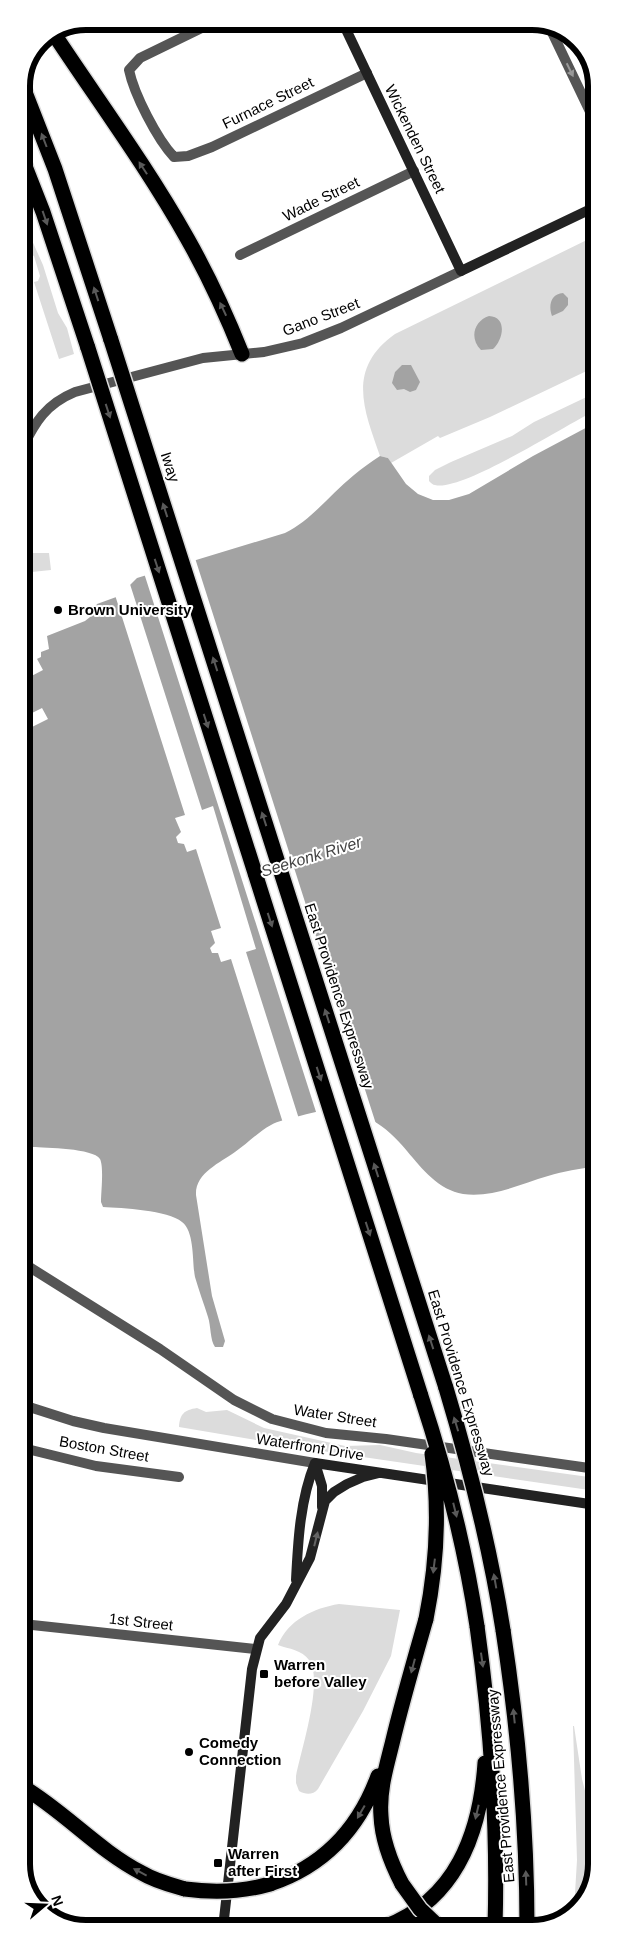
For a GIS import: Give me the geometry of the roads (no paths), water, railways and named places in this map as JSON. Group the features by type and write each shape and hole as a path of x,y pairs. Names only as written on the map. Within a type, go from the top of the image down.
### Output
{"highway":[{"path":"57,38 152,181 187,238 208,276 242,354"},
{"name":"Iway","path":"30,106 60,184 279,866"},
{"name":"East Providence Expressway","path":"30,178 88,348 444,1467 457,1520 477,1626 486,1694 494,1799 495,1920"},
{"name":"East Providence Expressway","path":"279,866 465,1453 485,1533 512,1702 526,1859 527,1920"},
{"path":"421,1396 432,1451 437,1504 435,1565 426,1619 398,1718 380,1802 386,1846 402,1884 420,1908 432,1920"},
{"path":"400,1920 430,1901 452,1876 460,1864 468,1845 477,1814 483,1781 486,1746 486,1694"},
{"path":"30,1792 132,1868 158,1880 186,1888 226,1892 254,1888 294,1875 316,1862 337,1845 350,1830 372,1793 398,1718"}],"main road":[{"name":"Wickenden Street","path":"346,30 461,271"},
{"name":"Gano Street","path":"461,271 588,210"},
{"name":"Waterfront Drive","path":"315,1463 588,1504"},
{"path":"315,1463 322,1486 322,1510"},
{"path":"296,1583 302,1517 309,1480 315,1463"},
{"path":"225,1920 255,1649 263,1631 286,1604 306,1566 314,1549 325,1501 334,1492 355,1480 379,1473"}],"street":[{"name":"Furnace Street","path":"198,30 140,58 129,70 137,95 167,149 174,157 188,156 212,147 367,72"},
{"path":"553,34 588,107"},
{"name":"Wade Street","path":"240,255 414,171"},
{"name":"Gano Street","path":"30,432 35,422 45,412 65,397 88,388 203,358 286,347 330,332 461,271"},
{"name":"Water Street","path":"30,1267 160,1349 234,1400 272,1420 326,1433 386,1439 588,1468"},
{"name":"Waterfront Drive","path":"30,1407 73,1421 104,1428 315,1463"},
{"name":"Boston Street","path":"30,1450 96,1466 179,1477"},
{"name":"1st Street","path":"30,1625 255,1649"}],"water":[{"path":"563,293 568,298 568,305 563,311 552,316 550,308 553,298"},
{"path":"489,316 499,320 502,329 501,335 493,349 481,350 475,340 475,330 484,318"},
{"path":"402,365 411,365 420,382 416,390 410,392 404,389 397,390 392,383 395,372"},
{"name":"Seekonk River","path":"588,427 588,1167 554,1174 506,1190 485,1194 463,1194 446,1188 432,1178 395,1138 371,1120 358,1114 344,1111 329,1111 283,1120 274,1124 210,1169 197,1187 196,1195 212,1296 225,1341 223,1347 215,1347 212,1341 208,1317 195,1277 191,1240 182,1222 156,1212 103,1207 101,1202 101,1163 96,1155 69,1149 30,1148 30,662 41,657 41,652 49,649 47,636 85,621 90,617 97,604 119,596 137,578 285,533 313,514 345,482 380,456 388,458 406,484 418,494 433,500 449,500 469,494 533,456"}],"place":[{"name":"Brown University","path":"58,610"},
{"name":"Warren before Valley","path":"264,1674"},
{"name":"Comedy Connection","path":"189,1752"},
{"name":"Warren after First","path":"218,1863"}]}
